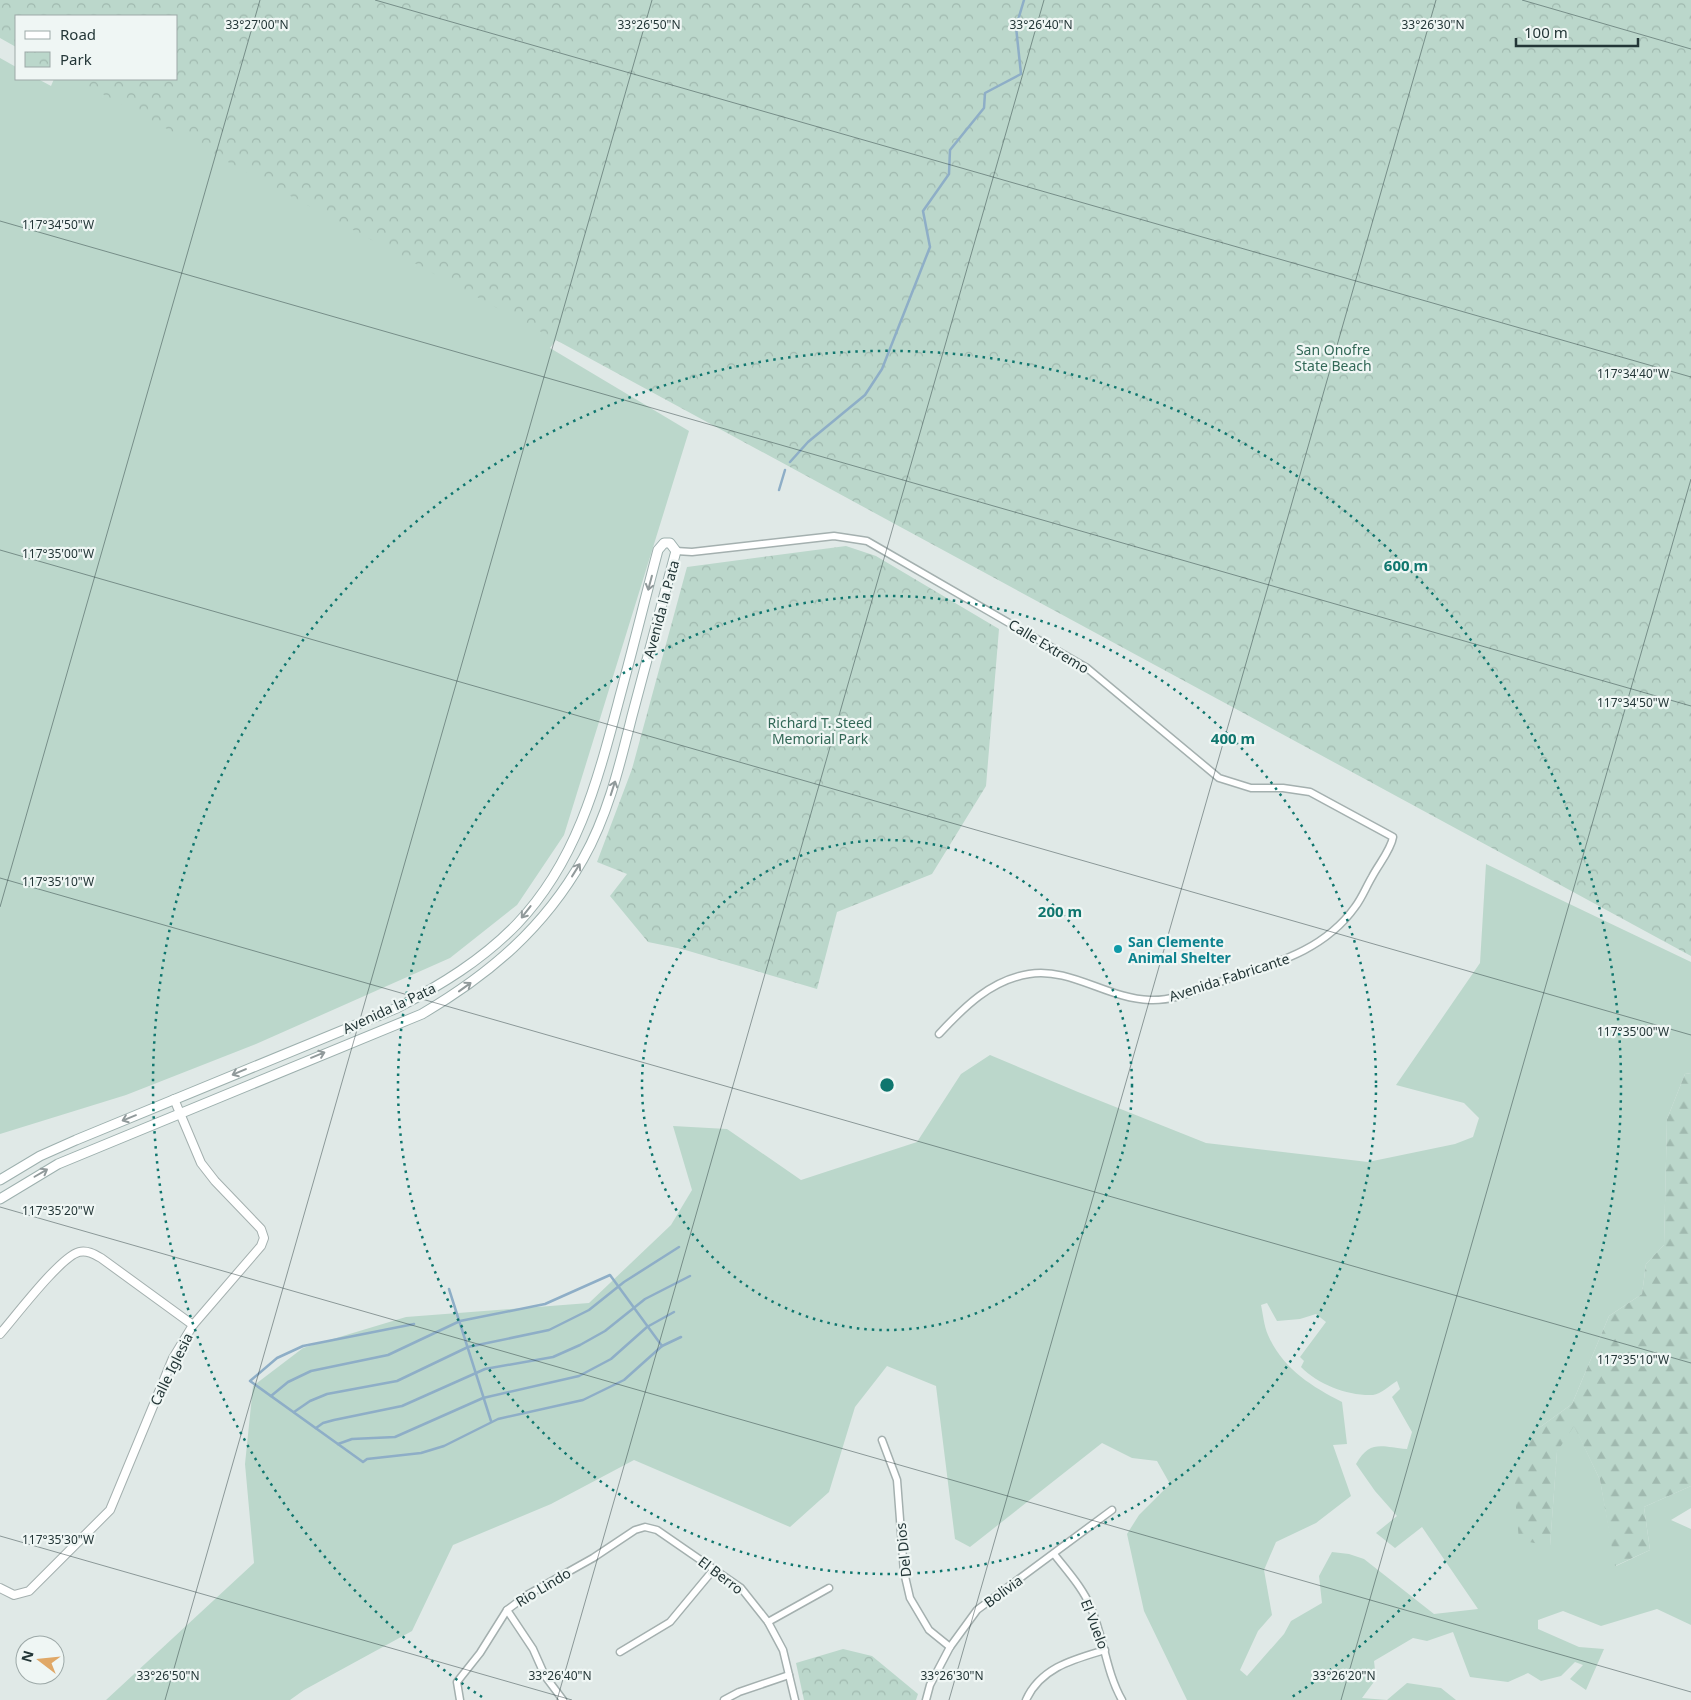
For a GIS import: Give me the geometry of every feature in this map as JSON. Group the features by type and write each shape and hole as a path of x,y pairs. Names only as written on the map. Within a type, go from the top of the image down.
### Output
{"main road":[{"name":"Avenida la Pata","path":"0,1180 40,1156 397,1008 437,987 470,965 517,923 553,877 581,828 597,786 658,550 660,545 670,543 676,551 613,789 584,857 570,880 534,928 494,966 456,994 422,1014 273,1073 180,1115 58,1164 0,1199"}],"street":[{"name":"Calle Extremo","path":"676,551 692,552 834,536 867,541 1087,668 1219,778 1251,788 1296,789 1310,792 1393,837"},
{"name":"Avenida Fabricante","path":"939,1034 966,1004 996,985 1030,974 1058,975 1115,995 1151,1000 1175,998 1296,955 1317,944 1336,929 1355,906 1393,837"},
{"name":"Calle Iglesia","path":"0,1588 14,1595 29,1591 106,1516 119,1493 162,1381 193,1325 260,1249 264,1238 260,1229 207,1171 194,1149 174,1099"},
{"path":"0,1334 54,1273 70,1257 82,1251 101,1258 193,1325"},
{"name":"Del Dios","path":"882,1440 897,1480 904,1572 910,1598 929,1630 950,1647"},
{"name":"Bolivia","path":"926,1700 930,1685 950,1647 978,1610 1112,1510"},
{"name":"El Berro","path":"645,1527 657,1530 742,1588 768,1622 782,1650 795,1700"},
{"name":"Rio Lindo","path":"460,1700 457,1682 480,1653 507,1610 527,1595 593,1558 635,1530 645,1527"},
{"name":"El Vuelo","path":"1054,1554 1082,1590 1091,1608 1106,1650 1114,1687 1122,1700"},
{"path":"620,1652 670,1622 714,1569"},
{"path":"768,1622 829,1588"},
{"path":"507,1610 533,1648 545,1676 563,1700"},
{"path":"1026,1700 1042,1679 1055,1667 1067,1661 1106,1650"},
{"path":"724,1700 739,1692 789,1675"}],"green space":[{"name":"San Onofre State Beach","path":"0,0 1691,0 1691,956 77,80 178,80 178,15 15,15 15,46 0,38"},
{"path":"0,58 15,66 15,80 40,80 51,86 54,80 146,80 496,257 556,340 550,348 689,431 564,835 517,905 450,958 256,1044 126,1095 0,1134"},
{"name":"Richard T. Steed Memorial Park","path":"846,546 876,556 999,629 986,786 932,874 837,912 817,989 682,949 648,942 610,896 627,874 597,862 632,769 687,567"},
{"path":"1486,864 1691,962 1691,1073 1685,1074 1667,1119 1664,1245 1646,1264 1642,1294 1609,1316 1572,1404 1532,1433 1550,1546 1557,1451 1574,1425 1600,1480 1616,1566 1650,1550 1644,1507 1691,1486 1691,1508 1671,1520 1691,1529 1691,1625 1657,1609 1601,1626 1563,1611 1538,1620 1538,1629 1579,1647 1604,1649 1586,1690 1570,1679 1583,1665 1575,1662 1561,1676 1541,1681 1528,1673 1508,1682 1470,1677 1453,1632 1427,1641 1413,1638 1374,1661 1376,1679 1362,1698 1387,1700 1187,1700 1144,1611 1127,1534 1139,1515 1170,1484 1157,1461 1132,1458 1102,1443 970,1547 955,1539 936,1386 887,1366 855,1407 829,1492 790,1527 634,1460 551,1504 453,1545 412,1631 304,1690 290,1700 106,1700 254,1563 245,1464 253,1386 303,1348 406,1317 589,1303 671,1225 692,1190 673,1126 727,1129 801,1180 917,1142 961,1074 990,1055 1206,1143 1368,1162 1455,1144 1473,1137 1479,1118 1464,1103 1396,1085 1480,963","holes":["1267,1303 1277,1321 1300,1319 1316,1314 1326,1322 1300,1357 1304,1361 1301,1367 1325,1384 1354,1394 1373,1395 1397,1381 1400,1389 1392,1397 1412,1432 1407,1449 1377,1446 1366,1451 1356,1464 1375,1491 1397,1516 1376,1533 1395,1548 1422,1527 1478,1609 1434,1614 1364,1559 1349,1554 1332,1552 1319,1576 1322,1603 1291,1621 1284,1634 1247,1676 1240,1670 1258,1631 1272,1615 1264,1570 1276,1542 1316,1523 1351,1496 1333,1445 1347,1444 1342,1402 1309,1383 1282,1358 1268,1335 1261,1305"]},
{"path":"1691,1073 1691,1486 1644,1507 1650,1550 1615,1566 1600,1480 1574,1426 1557,1452 1550,1546 1519,1540 1514,1486 1532,1433 1572,1404 1609,1316 1642,1294 1646,1264 1664,1245 1667,1119 1685,1074"},
{"path":"843,1649 872,1656 918,1694 916,1700 804,1700 796,1663"},
{"path":"1407,1683 1441,1688 1456,1700 1387,1700"}],"waterway":[{"path":"790,462 808,442 865,395 882,369 930,247 923,211 949,174 950,150 984,108 985,93 1021,74 1016,27 1024,0"},
{"path":"779,490 785,470"},
{"path":"294,1412 310,1401 327,1394 397,1381 468,1347 549,1330 589,1310 624,1282 679,1247"},
{"path":"271,1396 288,1382 311,1371 388,1355 460,1321 545,1304 610,1275 662,1346 681,1337"},
{"path":"316,1428 323,1423 334,1420 402,1406 485,1369 553,1357 605,1331 645,1299 690,1276"},
{"path":"449,1289 491,1421"},
{"path":"338,1444 352,1439 395,1437 483,1398 579,1376 611,1359 647,1327 674,1312"},
{"path":"414,1324 303,1346 277,1358 250,1381 363,1462 367,1459 421,1453 444,1446 498,1419 583,1400 624,1380 662,1346"}],"place":[{"name":"San Clemente Animal Shelter","path":"1118,949"}]}
